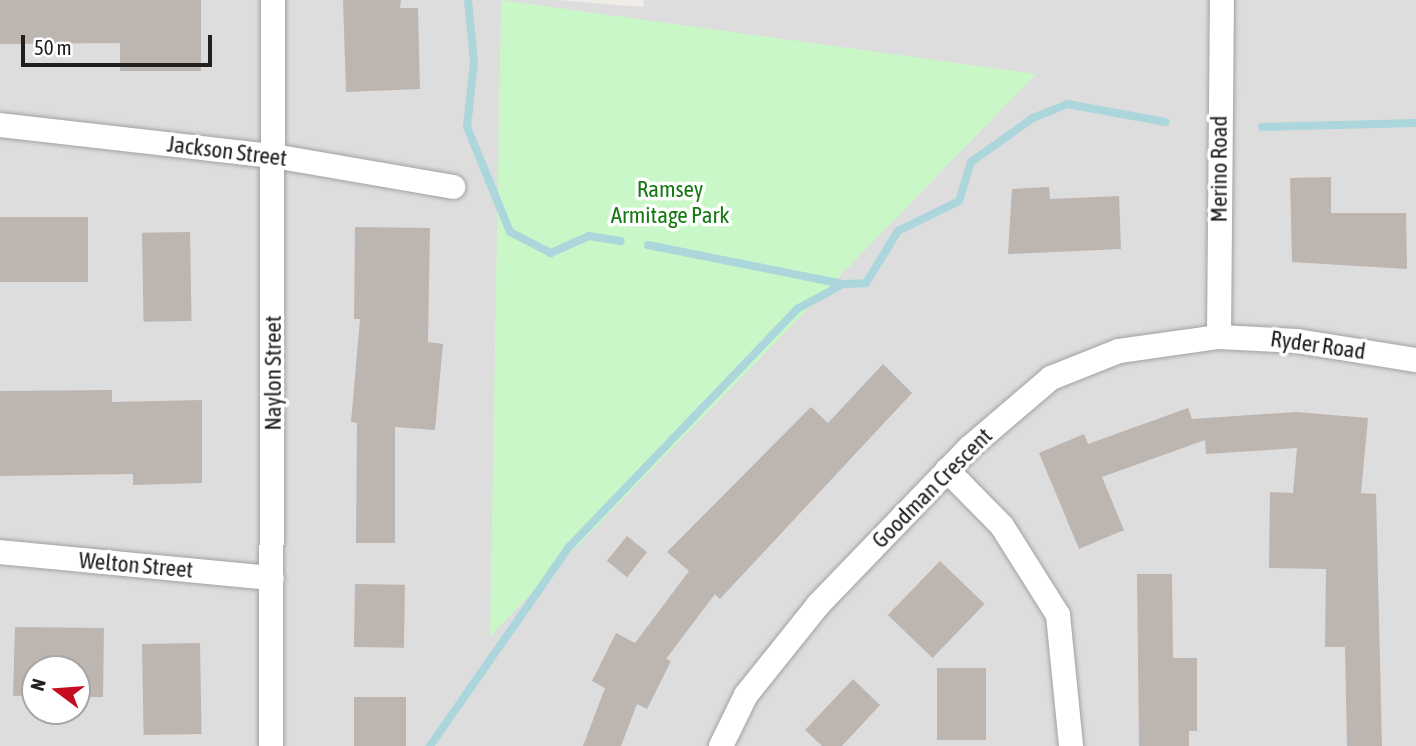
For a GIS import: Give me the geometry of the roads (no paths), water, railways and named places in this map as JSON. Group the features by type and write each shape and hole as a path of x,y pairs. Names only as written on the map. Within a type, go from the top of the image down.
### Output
{"street":[{"name":"Naylon Street","path":"271,746 273,0"},
{"name":"Merino Road","path":"1219,337 1222,0"},
{"name":"Jackson Street","path":"0,125 274,156 453,187"},
{"name":"Ryder Road","path":"1219,337 1287,340 1416,360"},
{"name":"Goodman Crescent","path":"721,746 746,695 817,605 947,470 1051,378 1119,351 1219,337"},
{"path":"947,470 1002,526 1058,615 1071,746"},
{"name":"Welton Street","path":"0,552 272,578"}],"waterway":[{"path":"468,0 474,62 467,127 510,232 551,253 589,236 621,241"},
{"path":"648,245 843,284 866,283 898,231 959,201 971,162 1033,118 1067,104 1165,122"},
{"path":"1262,127 1416,123"},
{"path":"430,746 569,547 797,309 843,284"}],"park label":[{"name":"Ramsey Armitage Park","path":"670,202"}]}
